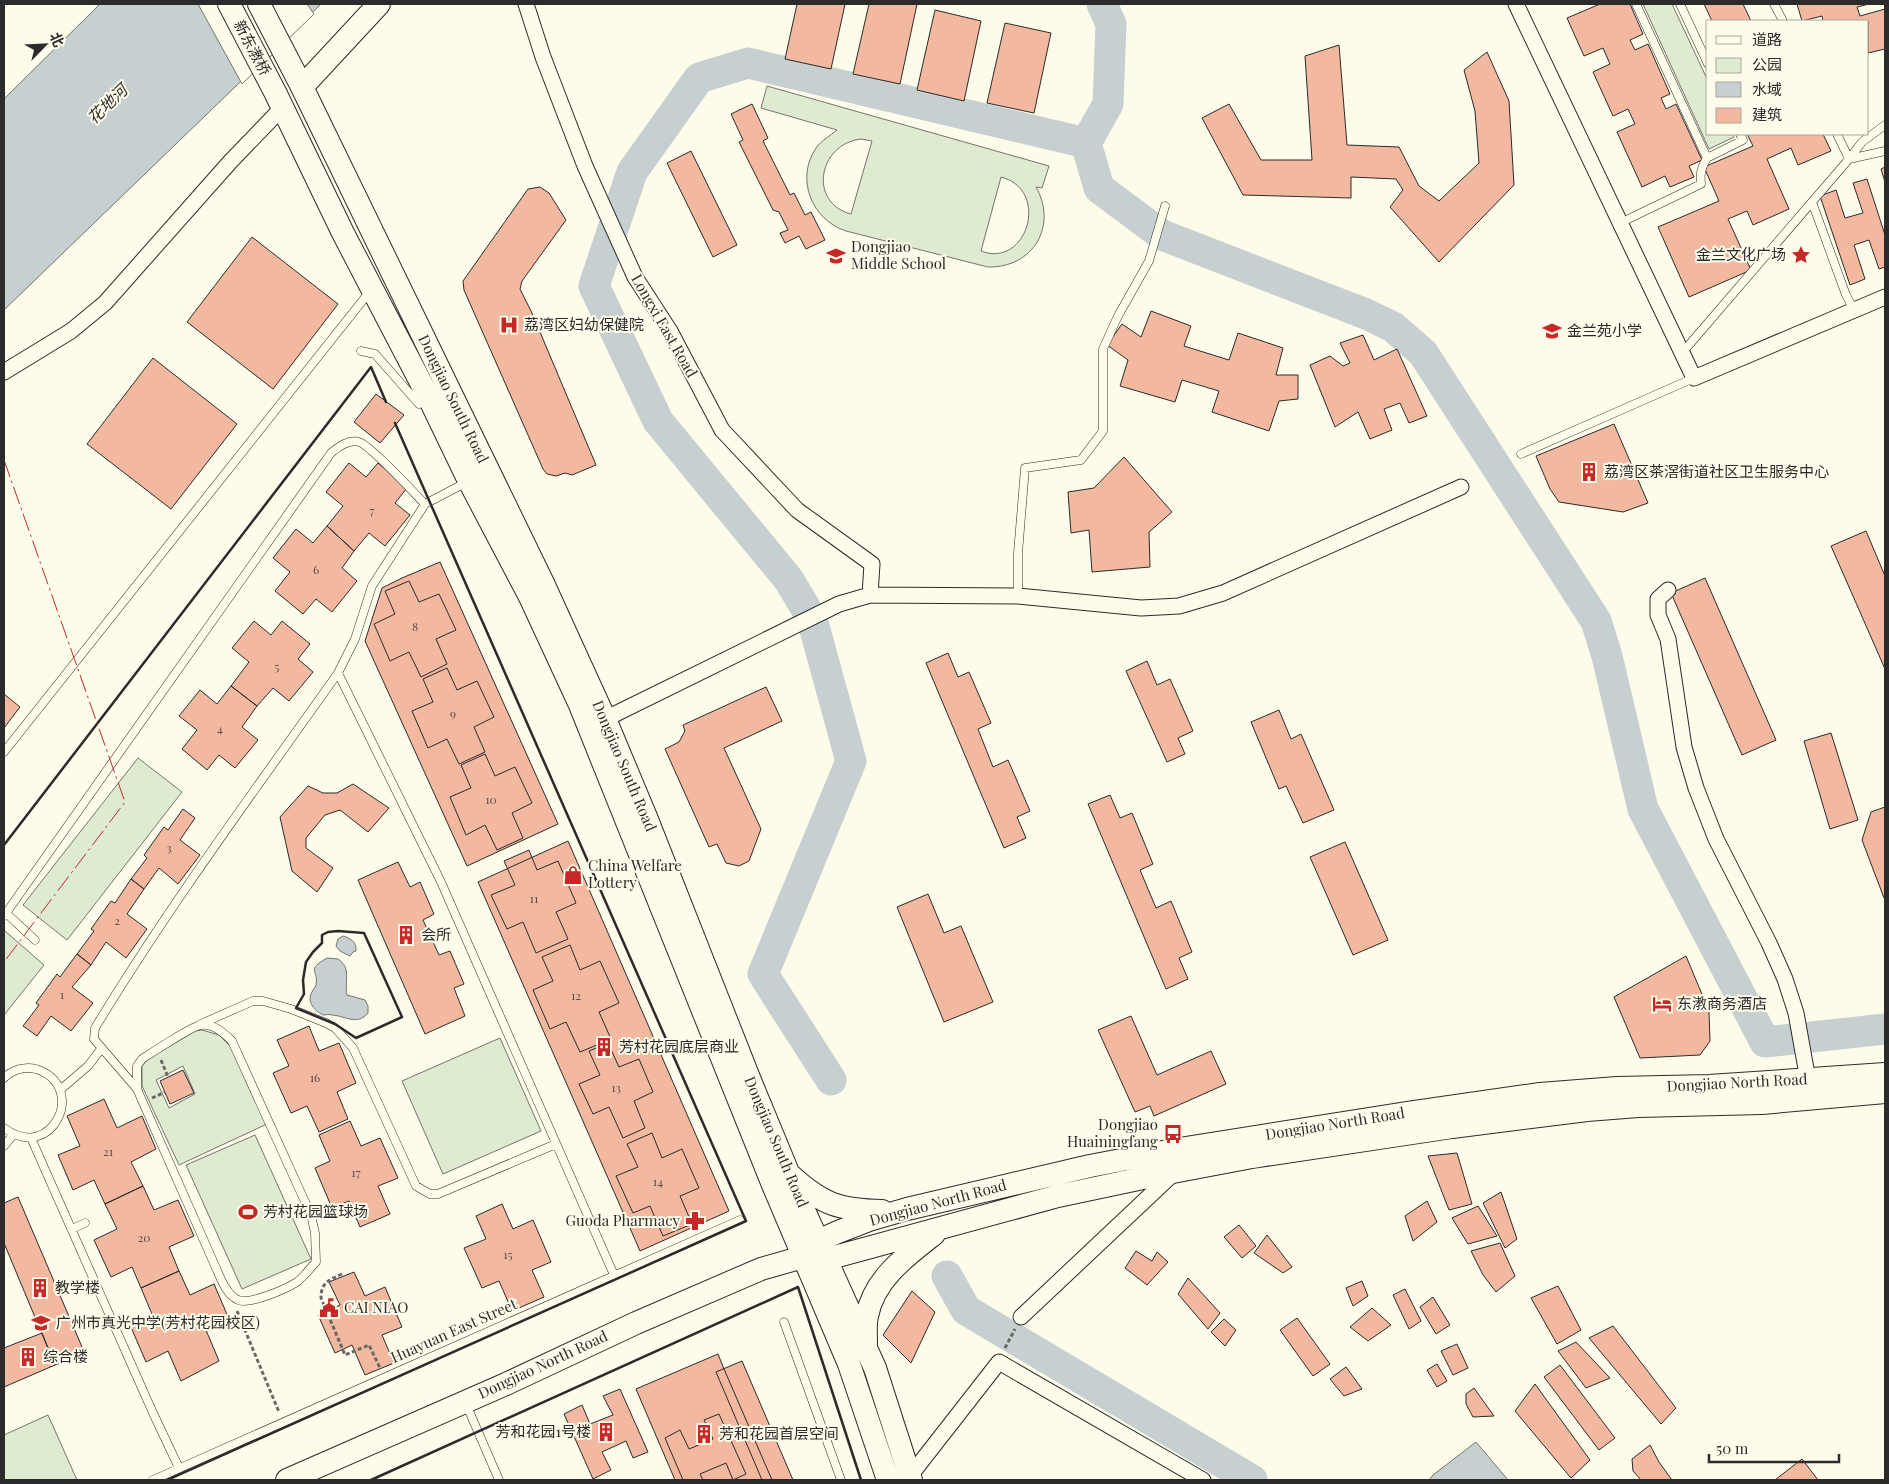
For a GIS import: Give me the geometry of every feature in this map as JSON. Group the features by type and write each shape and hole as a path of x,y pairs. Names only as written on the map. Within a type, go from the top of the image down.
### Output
{"street":[{"name":"新东漖桥","path":"228,4 279,100"},
{"name":"新东漖桥","path":"259,4 298,79"},
{"path":"298,79 379,4"},
{"name":"Longxi East Road","path":"526,4 543,57 585,166 635,277 670,331 722,430 797,510 872,564 870,595"},
{"path":"1516,4 1694,378 1885,297"},
{"name":"Dongjiao South Road","path":"298,79 542,583 605,719 789,1175 866,1347 890,1413 903,1479"},
{"name":"Dongjiao South Road","path":"279,100 469,481 530,597 580,705 803,1257 849,1364 903,1479"},
{"path":"4,372 71,331 105,303 230,162 279,100"},
{"path":"605,719 772,639 839,604 870,595 1018,596 1141,608 1179,606 1223,593 1461,487"},
{"path":"1668,590 1658,599 1658,615 1668,639 1684,748 1696,788 1716,839 1770,943 1785,979 1796,1013 1808,1080"},
{"name":"Dongjiao North Road","path":"823,1250 870,1220 1002,1186 1141,1155 1449,1106 1586,1090 1710,1086 1885,1074"},
{"name":"Dongjiao North Road","path":"287,1480 636,1323 761,1269 823,1250 941,1228 1058,1196 1176,1171 1378,1138 1541,1115 1638,1106 1762,1103 1885,1092"},
{"path":"1021,1318 1176,1171"},
{"path":"789,1175 802,1187 829,1204 854,1210 898,1212"},
{"path":"866,1347 867,1318 871,1300 880,1284 892,1270 941,1228"},
{"path":"903,1479 998,1362 1203,1480"}],"lane":[{"path":"1636,4 1707,158"},
{"path":"1680,4 1706,60"},
{"path":"1774,4 1782,20"},
{"path":"1682,353 1862,142 1885,125"},
{"path":"1620,223 1701,184 1700,174 1702,165 1707,158 1742,140 1740,135"},
{"path":"1837,135 1849,159"},
{"path":"1849,159 1885,152"},
{"path":"1812,202 1846,295 1854,310"},
{"path":"1018,596 1018,553 1025,468 1081,460 1103,431 1103,349 1118,316 1149,261 1165,206"},
{"path":"4,752 372,288"},
{"path":"361,351 375,354 419,404 430,400"},
{"path":"1521,454 1694,378"},
{"path":"35,940 5,914 331,453 346,444 361,442 425,504"},
{"path":"200,1024 212,1026 224,1033 232,1041 311,1215 315,1233 316,1262 296,1282 263,1297 250,1300 239,1300 228,1292 137,1089 94,1039 94,1033 116,994 169,914 338,673 354,639 372,586 425,504 469,481"},
{"path":"338,673 441,882 614,1275"},
{"path":"137,1089 137,1066 142,1059 200,1024 253,1001 263,1001 292,1008 326,1023 335,1028 353,1048 416,1186 430,1194 438,1194 556,1144"},
{"path":"60,1090 88,1066 101,1048"},
{"path":"4,1078 9,1073 20,1069 32,1068 44,1072 54,1080 60,1090 62,1101 62,1112 57,1122 50,1130 41,1135 22,1138 13,1135 4,1128"},
{"path":"4,1146 13,1135"},
{"path":"31,1138 179,1468"},
{"name":"Huayuan East Street","path":"153,1480 740,1220"},
{"path":"72,1229 85,1223"},
{"path":"784,1322 841,1480"},
{"path":"465,1401 499,1480"}],"path":[{"path":"156,1050 168,1077"},
{"path":"342,1274 323,1285 321,1298 345,1355 369,1345 384,1377"},
{"path":"239,1300 238,1311 283,1422"},
{"path":"998,1362 1021,1318"}],"green space":[{"path":"1643,4 1672,4 1706,77 1706,135 1733,135 1734,137 1709,149"},
{"path":"767,86 1049,166 1042,188 1036,187 1042,202 1044,216 1042,230 1037,242 1029,252 1018,260 1004,265 988,267 846,231 834,226 824,218 810,197 807,185 807,172 816,148 823,140 837,130 761,108","holes":["861,139 872,141 851,214 837,208 828,198 824,187 824,174 828,162 835,151 846,143","1001,177 1016,185 1025,197 1029,211 1027,226 1021,239 1011,249 997,254 981,251"]},
{"path":"138,758 182,792 67,940 23,905"},
{"path":"5,931 44,965 4,1015 4,933"},
{"path":"202,1030 219,1035 232,1048 267,1124 179,1165 142,1086 142,1066 147,1060 195,1031","holes":["183,1066 195,1094 169,1108 156,1080"]},
{"path":"500,1038 541,1131 443,1174 402,1081"},
{"name":"芳村花园篮球场","path":"255,1135 311,1259 242,1289 186,1165"},
{"path":"48,1415 77,1480 4,1480 4,1435"}],"water":[{"name":"花地河","path":"100,4 321,4 4,310 4,99"},
{"path":"343,936 351,940 356,946 356,951 350,956 340,951 336,946 338,939"},
{"path":"327,958 338,959 345,967 347,995 365,1000 368,1006 368,1013 364,1017 355,1020 323,1015 312,1006 310,996 316,985 314,970 316,965"},
{"path":"1476,1442 1508,1480 1429,1480 1433,1475"}],"pier":[{"path":"198,4 307,4 314,14 242,84"}],"building":[{"path":"797,4 845,4 831,69 785,59"},
{"path":"869,4 917,4 900,84 853,74"},
{"path":"1600,4 1630,4 1643,34 1630,40 1635,50 1648,44 1670,94 1661,98 1666,109 1676,104 1702,160 1689,166 1694,177 1670,187 1665,176 1642,187 1617,132 1635,124 1628,109 1613,116 1593,72 1610,64 1603,48 1584,56 1567,18"},
{"path":"1704,4 1743,4 1751,20 1712,20"},
{"path":"1797,4 1869,4 1857,7 1860,16 1885,9 1885,49 1869,53 1869,20 1823,20 1822,16 1802,20"},
{"path":"935,10 981,21 964,101 917,90"},
{"path":"1005,23 1051,33 1034,113 987,103"},
{"path":"1339,45 1347,145 1399,147 1419,186 1439,201 1479,163 1475,111 1464,70 1487,52 1509,101 1514,185 1439,262 1390,207 1403,190 1396,179 1351,177 1351,198 1243,195 1202,118 1229,104 1261,160 1312,160 1305,56"},
{"path":"752,104 768,138 763,141 790,195 794,193 805,215 811,212 825,240 806,249 799,236 785,243 780,233 788,230 779,212 773,210 739,142 743,140 731,114"},
{"path":"1748,135 1823,135 1831,151 1798,165 1791,148 1767,159 1789,209 1753,225 1747,211 1728,219 1751,270 1689,297 1658,227 1719,201 1704,167 1753,146"},
{"path":"691,151 737,245 713,257 667,163"},
{"path":"1885,167 1885,182 1881,169"},
{"path":"1867,179 1885,235 1885,267 1879,269 1869,240 1854,245 1865,279 1850,285 1820,196 1836,190 1845,218 1863,213 1853,183"},
{"name":"荔湾区妇幼保健院","path":"540,187 549,193 566,220 522,281 520,289 532,313 596,465 572,475 565,473 556,476 547,474 543,469 464,290 463,281 528,189"},
{"path":"252,237 338,304 273,389 187,322"},
{"path":"1151,311 1191,326 1184,346 1229,360 1238,333 1283,348 1276,375 1298,375 1298,399 1279,401 1269,431 1212,412 1219,391 1182,380 1175,402 1120,386 1128,360 1107,345 1122,324 1141,337"},
{"path":"1363,335 1374,360 1397,349 1427,416 1409,423 1400,403 1384,409 1392,430 1370,439 1358,412 1335,427 1310,365 1330,356 1343,366 1350,363 1340,343"},
{"path":"153,358 237,424 171,509 87,444"},
{"path":"376,394 404,415 380,443 354,422"},
{"name":"荔湾区茶滘街道社区卫生服务中心","path":"1614,424 1648,503 1623,512 1559,502 1550,489 1536,456"},
{"path":"1124,457 1172,512 1149,532 1150,567 1092,572 1089,530 1071,533 1068,492 1094,488"},
{"path":"349,463 366,477 378,463 407,488 395,503 410,515 385,546 369,533 354,551 327,526 343,506 326,492"},
{"path":"327,526 354,551 342,568 357,581 332,612 316,599 303,614 275,591 290,572 273,558 296,529 313,543"},
{"path":"1866,531 1885,576 1885,669 1831,546"},
{"path":"440,562 558,824 467,866 365,641 382,588"},
{"path":"1705,578 1776,740 1742,755 1671,593"},
{"path":"409,581 419,602 439,594 456,630 436,639 447,664 421,677 409,652 390,661 374,624 395,614 385,591"},
{"path":"254,621 271,635 282,621 310,644 298,659 313,672 289,701 273,688 257,706 231,686 249,662 232,648"},
{"path":"948,653 958,677 969,672 991,723 978,729 993,767 1008,760 1030,811 1017,817 1026,838 1004,848 926,663"},
{"path":"1147,661 1157,685 1170,679 1193,731 1178,738 1185,754 1167,762 1126,671"},
{"path":"447,668 457,690 477,681 494,717 474,727 485,752 459,764 447,739 428,748 412,711 433,702 423,679"},
{"path":"231,686 257,706 242,727 258,740 235,768 219,755 207,770 182,749 197,730 179,716 200,690 217,704"},
{"path":"766,687 782,721 724,748 761,829 749,861 739,866 726,863 717,844 709,847 665,749 679,742 685,731 683,725"},
{"path":"4,694 20,707 4,728"},
{"path":"1279,710 1291,739 1301,734 1334,810 1303,823 1286,786 1279,789 1251,722"},
{"path":"1831,733 1858,820 1830,829 1804,741"},
{"path":"485,754 495,776 515,767 532,803 512,813 523,838 497,850 485,825 466,835 450,797 471,788 461,765"},
{"path":"353,784 389,808 368,832 340,810 325,815 306,838 306,848 333,868 317,892 292,871 280,817 308,786 323,793 337,793"},
{"path":"1110,795 1120,818 1132,813 1153,864 1140,870 1156,908 1171,901 1192,952 1179,958 1188,979 1166,989 1088,804"},
{"path":"1885,807 1884,898 1862,840 1871,812"},
{"path":"183,809 195,818 180,840 200,855 178,884 159,868 144,889 131,879 147,858 144,855 164,827 168,830"},
{"name":"芳村花园底层商业","path":"568,841 729,1211 640,1251 478,882"},
{"path":"1345,842 1388,940 1353,955 1310,857"},
{"path":"529,850 537,870 558,861 576,903 556,912 568,939 536,953 523,922 507,929 491,895 515,885 504,861"},
{"name":"会所","path":"398,862 410,887 420,882 434,914 423,920 439,955 450,951 464,984 454,988 465,1016 425,1034 358,880"},
{"path":"131,879 144,889 127,914 147,929 126,958 106,942 91,965 77,954 94,931 91,929 111,901 115,903"},
{"path":"928,894 944,933 961,926 993,1002 944,1022 897,907"},
{"path":"570,945 580,970 600,961 619,1003 599,1012 611,1039 580,1052 566,1022 550,1029 533,990 553,981 542,957"},
{"path":"77,954 91,965 72,987 93,1003 71,1031 51,1016 37,1036 23,1026 39,1005 36,1003 57,974 60,977"},
{"name":"东漖商务酒店","path":"1686,956 1709,1011 1710,1041 1700,1055 1640,1058 1614,997"},
{"path":"1131,1016 1157,1075 1211,1051 1226,1084 1154,1116 1150,1106 1135,1112 1098,1030"},
{"path":"309,1026 319,1051 339,1043 356,1083 337,1092 348,1119 319,1132 307,1106 291,1113 273,1073 289,1066 277,1040"},
{"path":"608,1043 619,1067 639,1059 653,1092 634,1101 645,1128 623,1138 609,1107 593,1114 579,1084 600,1075 589,1051"},
{"path":"183,1070 194,1093 170,1104 160,1081"},
{"path":"104,1099 117,1128 142,1116 156,1149 131,1162 143,1186 105,1204 94,1180 73,1190 58,1155 80,1146 67,1116"},
{"path":"350,1121 361,1146 380,1138 398,1178 378,1186 390,1214 360,1227 349,1201 332,1208 315,1168 330,1161 319,1135"},
{"path":"652,1133 662,1158 682,1149 699,1188 680,1196 692,1224 663,1236 650,1206 633,1213 616,1176 638,1167 627,1144"},
{"path":"1457,1153 1472,1204 1449,1210 1428,1156"},
{"path":"143,1186 154,1210 178,1200 194,1236 169,1247 179,1271 141,1288 132,1267 111,1277 94,1240 117,1229 105,1204"},
{"path":"1501,1192 1517,1239 1505,1248 1483,1203"},
{"name":"教学楼","path":"18,1197 85,1354 55,1365 4,1243 4,1203"},
{"path":"1427,1201 1437,1222 1413,1241 1405,1216"},
{"path":"502,1204 513,1229 533,1220 551,1262 532,1270 544,1297 512,1311 499,1281 482,1288 464,1248 486,1239 476,1216"},
{"path":"1478,1206 1497,1236 1468,1244 1452,1218"},
{"path":"1239,1225 1256,1246 1242,1258 1224,1237"},
{"path":"1267,1235 1292,1267 1283,1273 1254,1253"},
{"path":"1500,1243 1515,1276 1496,1292 1483,1275 1471,1251"},
{"path":"1136,1251 1152,1261 1157,1252 1168,1262 1147,1285 1125,1268"},
{"path":"179,1271 190,1295 214,1284 229,1319 206,1330 219,1361 181,1381 168,1351 146,1362 130,1325 152,1314 141,1288"},
{"path":"354,1272 365,1296 385,1287 402,1327 382,1335 394,1363 365,1375 352,1345 335,1353 318,1315 340,1305 329,1282"},
{"path":"1188,1278 1220,1313 1208,1329 1178,1294"},
{"path":"1362,1281 1368,1296 1353,1306 1346,1288"},
{"path":"1558,1286 1581,1330 1557,1344 1531,1298"},
{"path":"1405,1289 1421,1321 1409,1329 1393,1295"},
{"path":"912,1291 935,1312 911,1363 883,1335"},
{"path":"1433,1297 1450,1325 1436,1334 1420,1307"},
{"path":"1372,1308 1391,1325 1368,1341 1350,1327"},
{"path":"1297,1318 1330,1364 1313,1376 1280,1330"},
{"path":"1224,1319 1236,1330 1225,1346 1211,1332"},
{"path":"1613,1326 1676,1408 1661,1424 1589,1338"},
{"name":"综合楼","path":"42,1333 55,1365 4,1387 4,1348"},
{"path":"1576,1342 1610,1378 1586,1388 1558,1351"},
{"path":"1457,1344 1468,1368 1453,1375 1441,1351"},
{"name":"芳和花园首层空间","path":"718,1354 772,1480 675,1480 636,1389"},
{"path":"742,1361 793,1480 762,1480 716,1372"},
{"path":"1437,1364 1447,1381 1437,1387 1427,1370"},
{"path":"1560,1365 1615,1438 1599,1450 1544,1377"},
{"path":"1346,1367 1362,1389 1344,1396 1330,1379"},
{"path":"1535,1384 1590,1460 1571,1478 1515,1411"},
{"path":"1474,1388 1494,1416 1473,1417 1466,1404 1466,1394"},
{"name":"芳和花园1号楼","path":"620,1389 648,1452 633,1458 626,1441 602,1452 611,1470 593,1479 564,1414 582,1405 590,1424 613,1415 603,1396"},
{"path":"719,1414 746,1474 733,1480 726,1463 700,1474 703,1480 683,1480 665,1438 680,1430 689,1449 713,1439 704,1420"},
{"path":"1650,1445 1672,1480 1641,1480 1633,1471 1632,1459"},
{"path":"1802,1459 1818,1480 1775,1480"}],"waterway":[{"path":"1102,4 1111,24 1108,104 1086,143 1099,188 1162,235 1366,314 1393,327 1423,353 1596,621 1607,656 1643,809 1765,1042 1885,1029"},
{"path":"831,1080 763,974 851,761 812,619 789,580 658,421 594,286 632,172 699,78 748,63 1086,143"},
{"path":"947,1276 966,1310 1252,1480"}],"wall":[{"path":"4,845 371,367 386,402"},
{"path":"167,1480 746,1221 395,423"},
{"path":"338,931 364,933 402,1017 356,1038 335,1024 296,1008 304,994 303,980 306,962 322,943 322,935 338,931"},
{"path":"371,1480 798,1287 861,1480"}],"power":[{"path":"4,460 125,802 4,962"}],"place":[{"name":"金兰文化广场","path":"1801,255"},
{"name":"Dongjiao Middle School","path":"836,256"},
{"name":"荔湾区妇幼保健院","path":"509,325"},
{"name":"金兰苑小学","path":"1552,331"},
{"name":"荔湾区茶滘街道社区卫生服务中心","path":"1589,472"},
{"name":"China Welfare Lottery","path":"573,875"},
{"name":"会所","path":"406,935"},
{"name":"东漖商务酒店","path":"1662,1004"},
{"name":"芳村花园底层商业","path":"604,1047"},
{"name":"Dongjiao Huainingfang","path":"1173,1134"},
{"name":"芳村花园篮球场","path":"248,1212"},
{"name":"Guoda Pharmacy","path":"695,1221"},
{"name":"教学楼","path":"40,1288"},
{"name":"CAI NIAO","path":"329,1308"},
{"name":"广州市真光中学(芳村花园校区)","path":"41,1323"},
{"name":"综合楼","path":"28,1357"},
{"name":"芳和花园1号楼","path":"606,1432"},
{"name":"芳和花园首层空间","path":"704,1434"}]}
